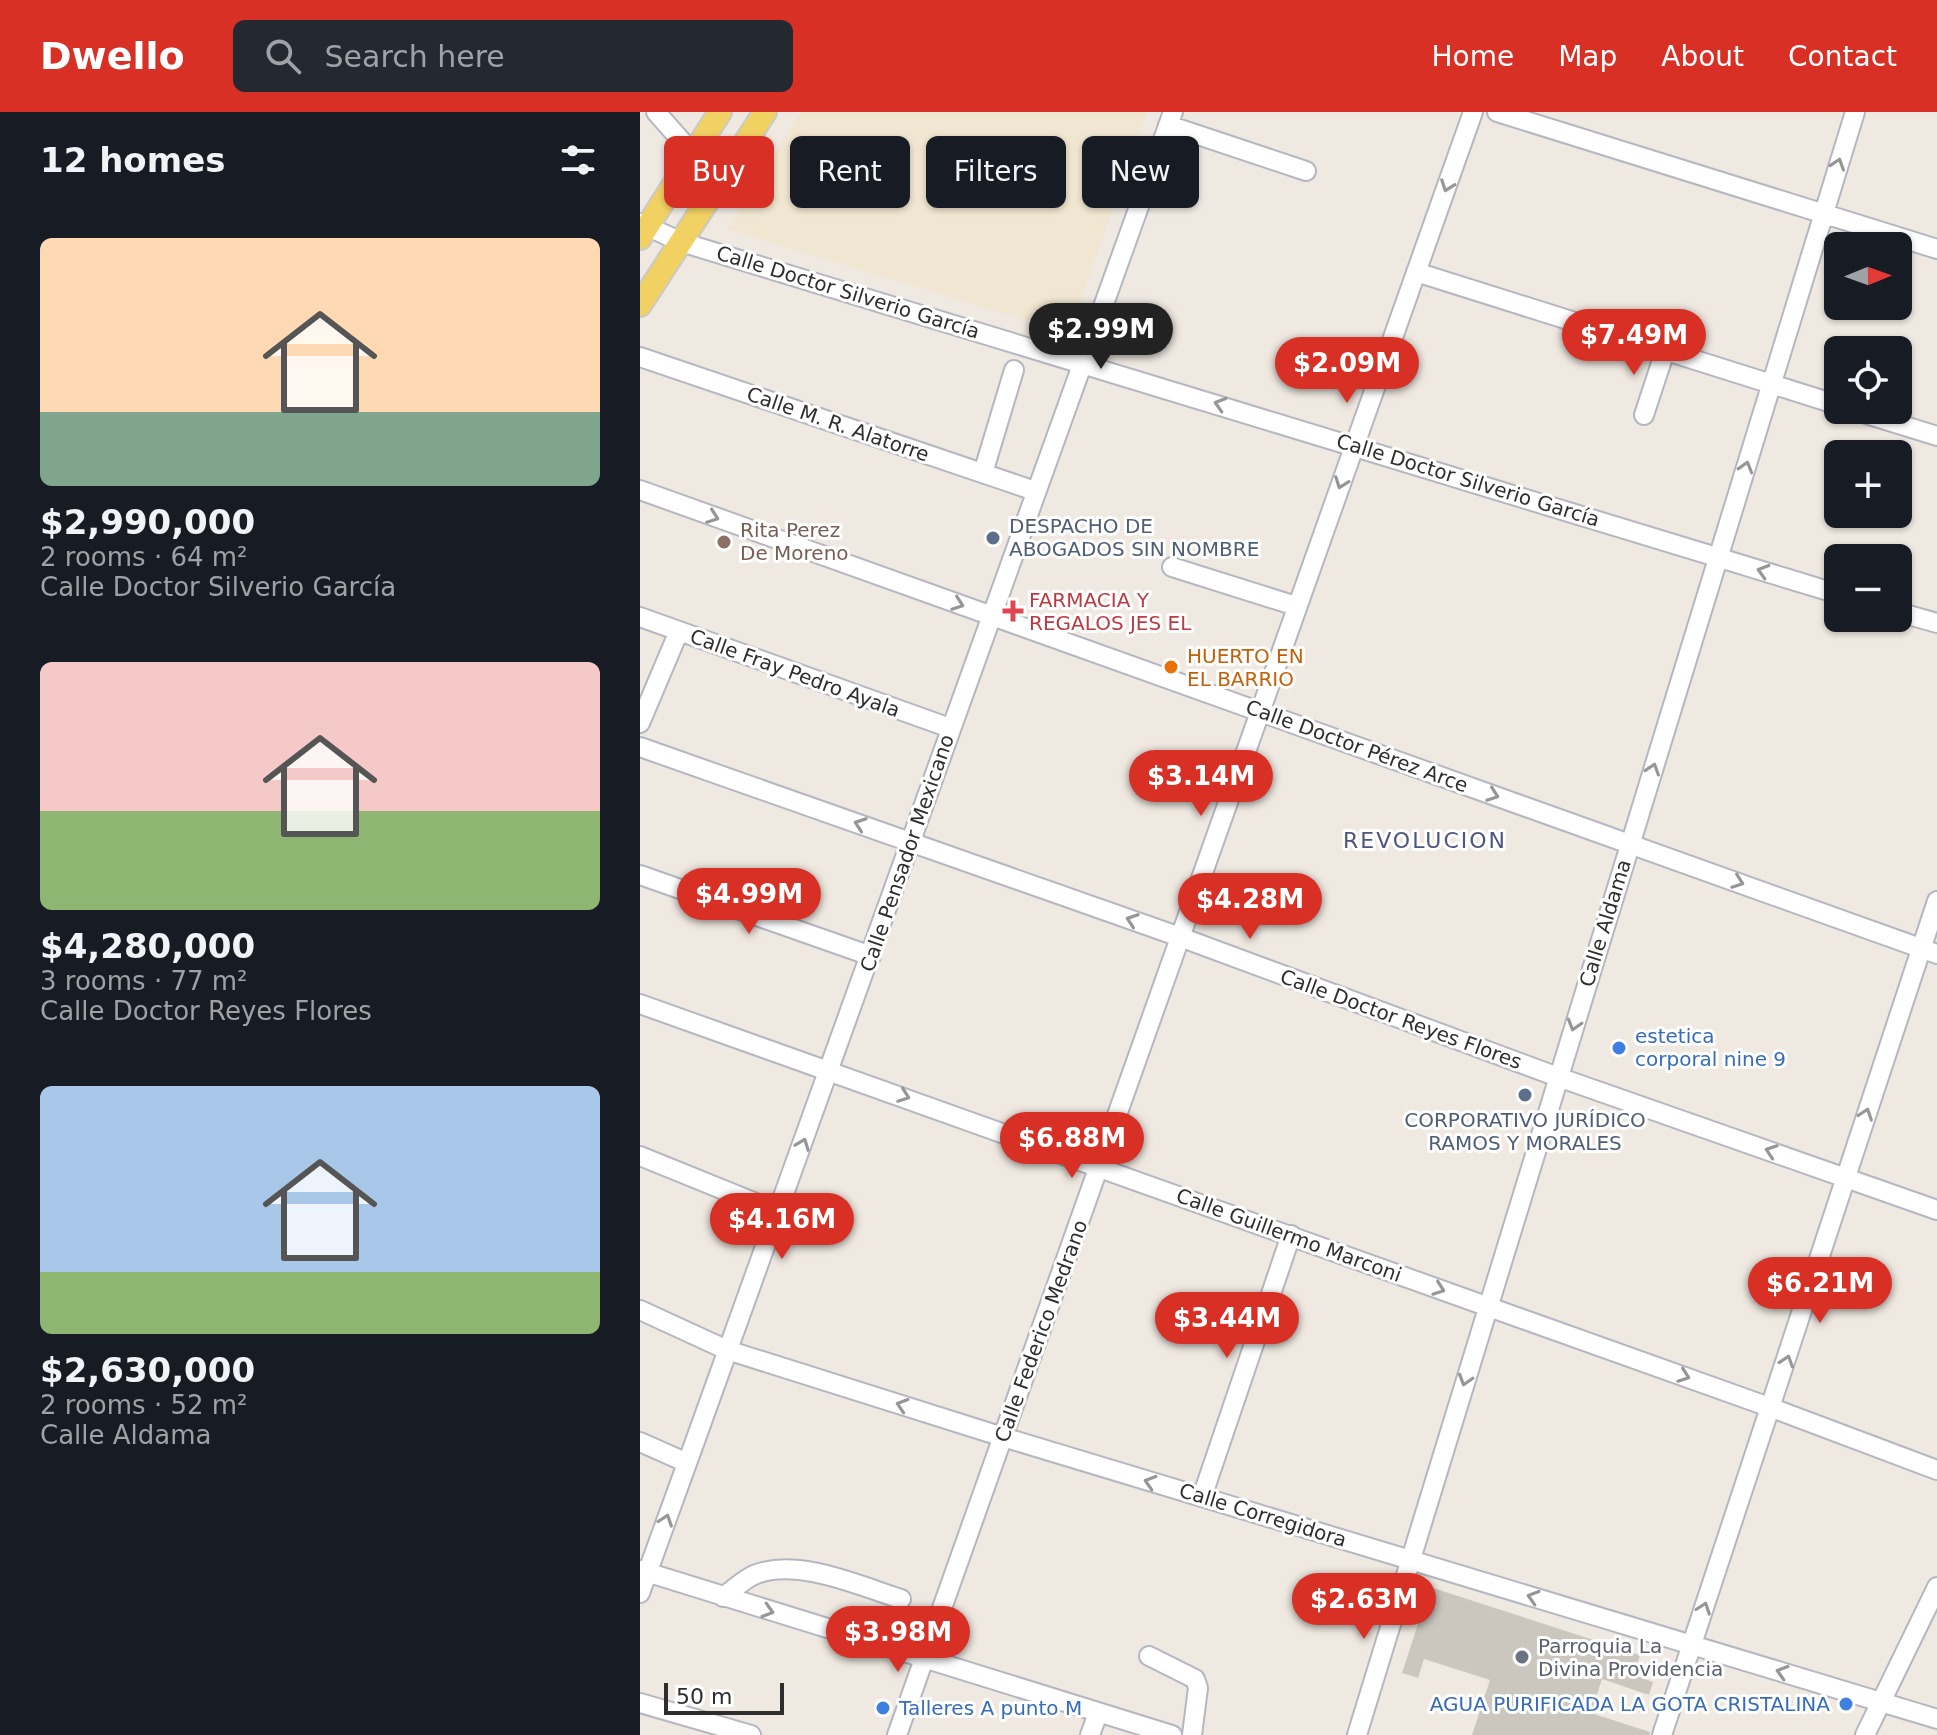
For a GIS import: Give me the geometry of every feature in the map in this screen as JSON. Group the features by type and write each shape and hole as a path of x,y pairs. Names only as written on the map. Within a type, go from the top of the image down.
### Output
{"main road":[{"path":"705,136 720,112"},
{"path":"640,305 765,112"},
{"path":"642,229 664,197"}],"street":[{"path":"656,112 677,136"},
{"name":"Calle Federico Medrano","path":"897,1735 1473,112"},
{"path":"1497,112 1937,249"},
{"name":"Calle Aldama","path":"1357,1735 1855,112"},
{"path":"1171,118 1306,171"},
{"name":"Calle Pensador Mexicano","path":"640,1593 644,1572 831,1070 990,616 1171,118"},
{"name":"Calle Doctor Silverio García","path":"642,229 1824,590"},
{"path":"1416,272 1824,401"},
{"path":"1644,415 1665,351"},
{"name":"Calle M. R. Alatorre","path":"640,357 1035,491"},
{"path":"983,473 1014,370"},
{"path":"1898,424 1937,436"},
{"name":"Calle Doctor Pérez Arce","path":"640,490 1929,952"},
{"path":"1172,567 1296,606"},
{"path":"1912,616 1937,623"},
{"name":"Calle Fray Pedro Ayala","path":"640,617 950,728"},
{"path":"640,723 679,631"},
{"name":"Calle Doctor Reyes Flores","path":"640,747 1180,937 1558,1077 1937,1210"},
{"path":"640,875 871,956"},
{"path":"1662,1735 1772,1408 1845,1177 1929,952 1937,901"},
{"name":"Calle Guillermo Marconi","path":"640,1004 1099,1166 1937,1470"},
{"path":"640,1156 778,1212"},
{"path":"1202,1497 1291,1235"},
{"name":"Calle Corregidora","path":"640,1310 727,1350 1003,1437 1937,1719"},
{"path":"640,1442 685,1462"},
{"path":"723,1597 753,1576 768,1571 796,1570 901,1599"},
{"path":"644,1572 1172,1735"},
{"path":"1865,1735 1937,1587"},
{"path":"1149,1656 1195,1679 1198,1688 1192,1735"},
{"path":"640,1703 751,1735"},
{"path":"1090,1735 1098,1713"}],"shaded area":[{"path":"801,112 1147,112 1139,136 1082,136 1082,208 1113,208 1069,333 727,229 740,208 774,208 774,155"}],"building":[{"path":"1430,1587 1640,1655 1634,1675 1653,1682 1649,1695 1602,1679 1591,1713 1650,1732 1649,1735 1472,1735 1490,1680 1424,1659 1418,1678 1402,1673"}],"place":[{"name":"DESPACHO DE ABOGADOS SIN NOMBRE","path":"993,538"},
{"name":"Rita Perez De Moreno","path":"724,542"},
{"name":"FARMACIA Y REGALOS JES EL","path":"1013,611"},
{"name":"HUERTO EN EL BARRIO","path":"1171,667"},
{"name":"estetica corporal nine 9","path":"1619,1048"},
{"name":"CORPORATIVO JURÍDICO RAMOS Y MORALES","path":"1525,1095"},
{"name":"Parroquia La Divina Providencia","path":"1522,1657"},
{"name":"AGUA PURIFICADA LA GOTA CRISTALINA","path":"1846,1704"},
{"name":"Talleres A punto M","path":"883,1708"}],"district":[{"name":"REVOLUCION","path":"1425,840"}]}
